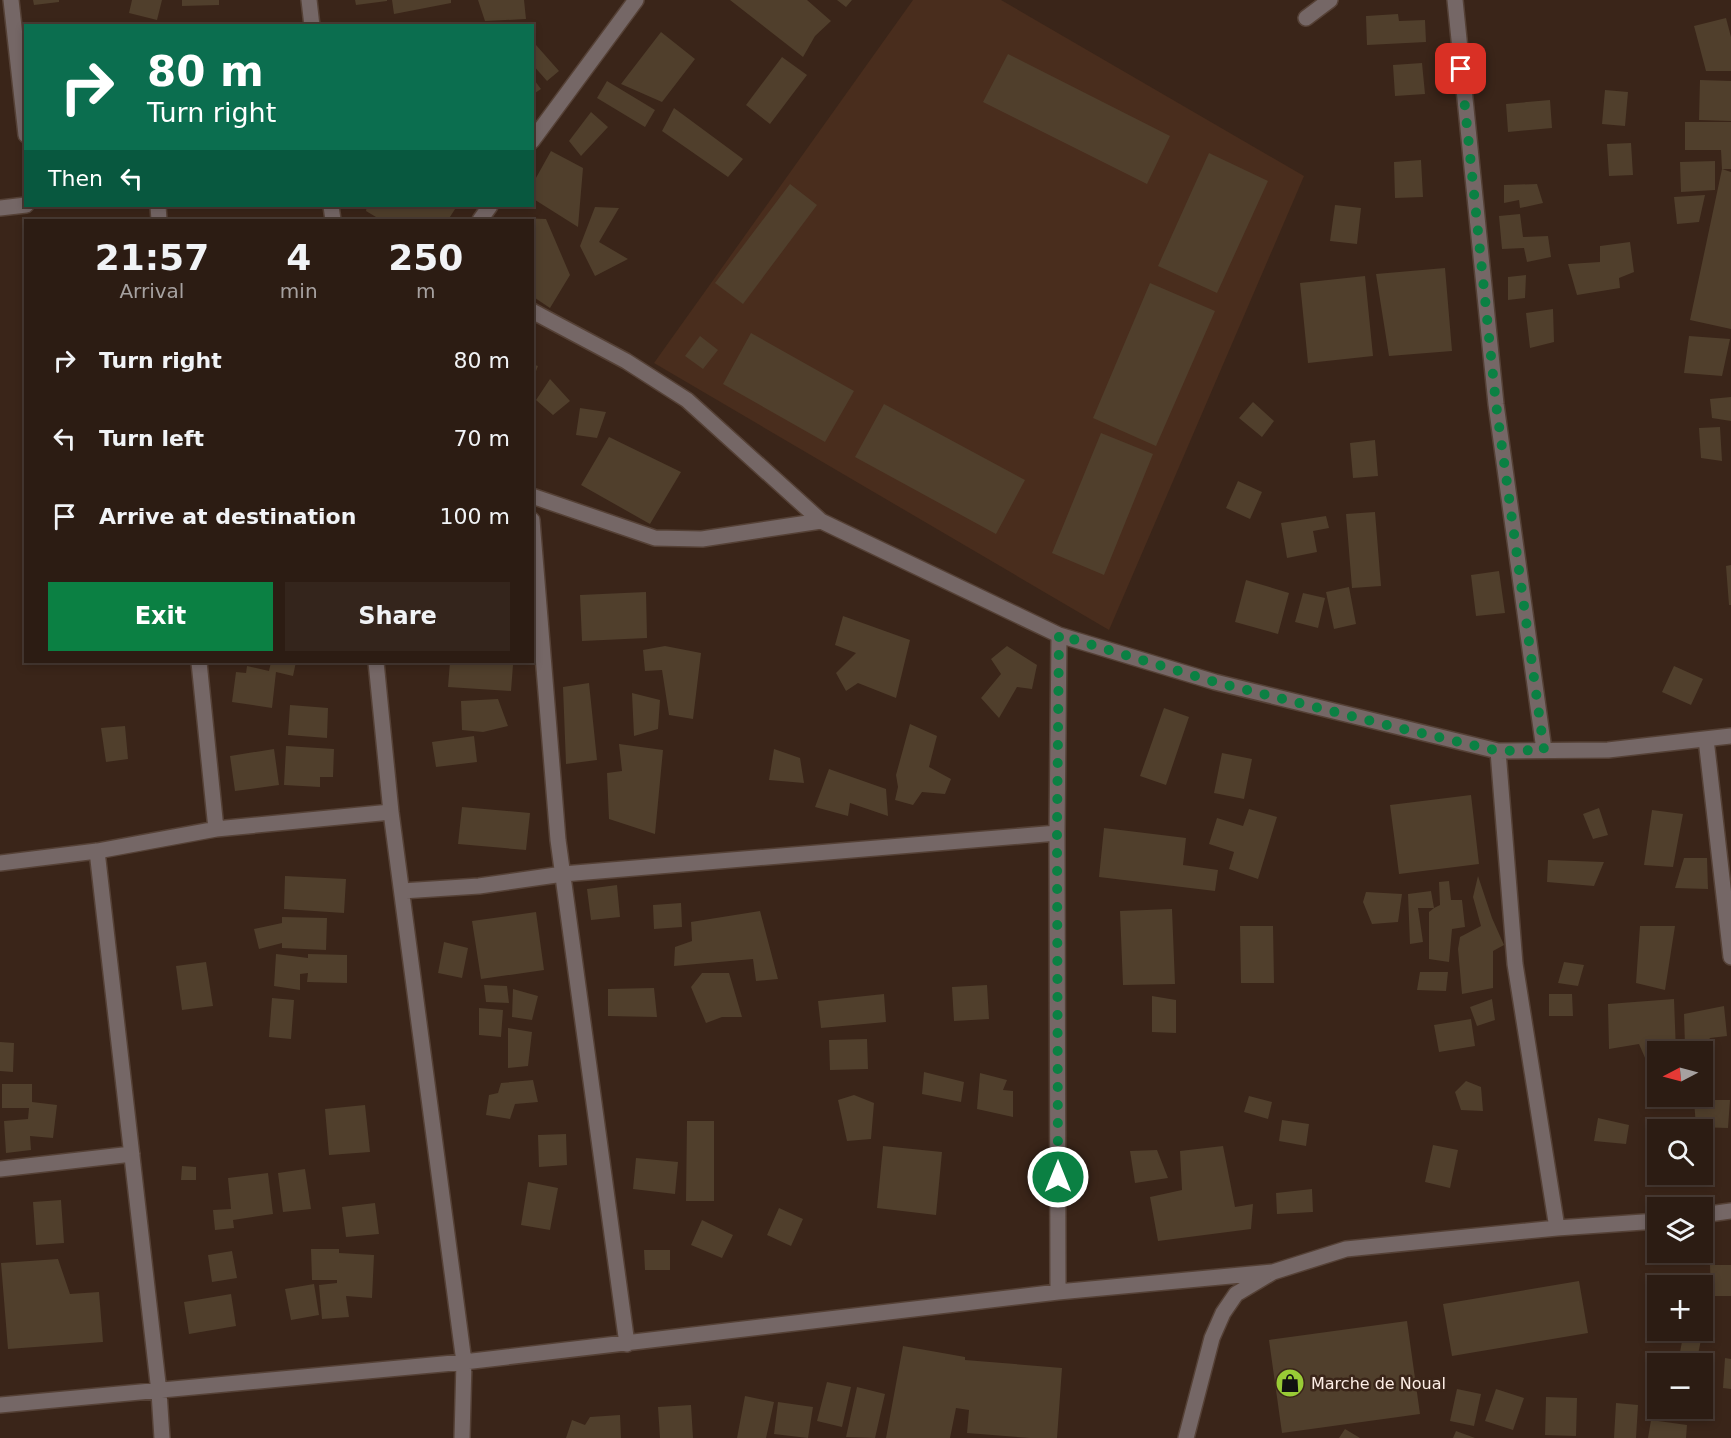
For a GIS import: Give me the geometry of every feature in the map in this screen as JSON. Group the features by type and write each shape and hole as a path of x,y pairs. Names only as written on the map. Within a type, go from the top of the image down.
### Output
{"street":[{"path":"10,0 24,118"},
{"path":"309,0 312,24"},
{"path":"534,138 636,0"},
{"path":"1306,18 1330,0"},
{"path":"1455,0 1496,404 1544,750"},
{"path":"0,208 24,205"},
{"path":"534,312 626,361 687,400 820,521 1059,635 1215,682 1498,751 1608,750 1731,736"},
{"path":"534,497 655,538 702,539 820,521"},
{"path":"534,543 563,874 627,1344"},
{"path":"1058,1292 1059,635"},
{"path":"199,663 216,829"},
{"path":"376,663 391,812 465,1362 462,1438"},
{"path":"1706,739 1731,957"},
{"path":"1498,751 1515,964 1557,1228"},
{"path":"0,863 97,851 216,829 391,812"},
{"path":"402,891 479,886 563,874 1057,832"},
{"path":"97,851 159,1392 162,1438"},
{"path":"0,1169 132,1154"},
{"path":"1713,1213 1731,1211"},
{"path":"0,1405 159,1392 627,1344 1058,1292 1273,1272 1346,1249 1557,1228 1647,1222"},
{"path":"1186,1438 1212,1338 1223,1313 1236,1294 1273,1272"}],"shaded area":[{"path":"913,0 1001,0 1304,176 1109,630 654,363"}],"building":[{"path":"33,0 59,0 59,2 34,5"},
{"path":"132,0 162,0 157,20 129,13"},
{"path":"182,0 219,0 219,5 182,6"},
{"path":"355,0 387,0 387,1 356,5"},
{"path":"392,0 451,0 451,3 394,14"},
{"path":"478,0 524,0 526,19 485,21"},
{"path":"730,0 807,0 831,21 815,36 803,57"},
{"path":"837,0 852,0 846,7"},
{"path":"1398,14 1399,21 1425,20 1426,42 1367,45 1366,16"},
{"path":"1726,18 1731,37 1731,71 1706,71 1694,26"},
{"path":"661,32 695,59 662,102 621,84"},
{"path":"536,45 559,71 547,81 534,66 534,46"},
{"path":"1008,54 1170,136 1147,184 983,102"},
{"path":"782,57 807,75 770,124 746,105"},
{"path":"1422,63 1425,94 1395,96 1393,65"},
{"path":"534,80 541,89 534,94"},
{"path":"1700,80 1731,81 1731,121 1699,120"},
{"path":"607,81 655,110 645,127 597,98"},
{"path":"1605,90 1628,92 1625,126 1602,124"},
{"path":"1550,100 1552,128 1508,132 1506,104"},
{"path":"674,108 743,159 728,177 662,131"},
{"path":"591,112 608,127 581,156 569,141"},
{"path":"1685,122 1731,122 1731,169 1722,169 1721,150 1685,150"},
{"path":"1631,143 1633,175 1609,176 1607,144"},
{"path":"551,151 583,168 578,227 534,199 534,181"},
{"path":"1209,153 1268,181 1217,293 1158,266"},
{"path":"1421,160 1423,197 1395,198 1394,162"},
{"path":"1715,161 1715,190 1681,192 1680,162"},
{"path":"1722,169 1731,172 1731,329 1690,320"},
{"path":"790,184 817,205 743,304 715,283"},
{"path":"1537,184 1543,203 1520,208 1519,200 1504,203 1504,185"},
{"path":"1705,195 1699,222 1677,224 1674,197"},
{"path":"1335,205 1361,208 1357,244 1330,241"},
{"path":"367,207 456,207 449,219 379,219 366,211"},
{"path":"595,207 619,208 599,242 628,259 595,276 580,246"},
{"path":"1520,214 1523,237 1548,236 1551,257 1527,262 1524,248 1502,249 1499,216"},
{"path":"519,218 546,219 570,275 550,308 534,297 534,219"},
{"path":"1630,242 1634,272 1619,278 1620,288 1577,295 1568,264 1600,262 1600,246"},
{"path":"1445,268 1452,351 1389,356 1376,274"},
{"path":"1526,275 1525,298 1508,300 1508,277"},
{"path":"1365,276 1373,356 1308,363 1300,283"},
{"path":"1150,283 1215,311 1156,446 1093,418"},
{"path":"1553,309 1554,342 1530,348 1526,313"},
{"path":"751,333 854,391 825,442 723,384"},
{"path":"700,336 718,350 703,369 685,356"},
{"path":"1689,336 1730,339 1722,376 1684,373"},
{"path":"534,365 538,366 534,376"},
{"path":"550,379 570,401 553,415 536,400"},
{"path":"1731,397 1731,421 1712,418 1710,399"},
{"path":"1253,402 1274,421 1262,437 1239,418"},
{"path":"884,404 1025,480 996,534 855,457"},
{"path":"580,408 606,412 597,438 576,435"},
{"path":"1720,427 1722,461 1701,458 1699,428"},
{"path":"1101,433 1153,454 1104,575 1052,553"},
{"path":"609,437 681,472 650,524 581,485"},
{"path":"1375,440 1378,476 1353,478 1350,443"},
{"path":"1238,481 1262,492 1250,519 1226,508"},
{"path":"1375,512 1381,586 1352,588 1346,514"},
{"path":"1326,516 1329,528 1313,531 1317,552 1287,558 1281,523"},
{"path":"1731,565 1731,605 1729,605 1726,566"},
{"path":"1499,571 1505,613 1476,616 1471,575"},
{"path":"1246,580 1289,593 1278,634 1235,622"},
{"path":"1349,587 1356,624 1334,629 1326,592"},
{"path":"646,592 647,638 582,641 580,595"},
{"path":"1303,593 1325,598 1318,628 1295,622"},
{"path":"843,616 910,640 896,698 858,683 846,691 836,673 856,653 835,645"},
{"path":"665,646 701,653 693,719 669,715 662,670 645,671 643,650"},
{"path":"1007,646 1037,665 1032,689 1017,687 999,718 981,698 1001,674 991,659"},
{"path":"271,663 296,663 293,676 276,672 272,708 232,702 236,672 246,673 247,666 269,671"},
{"path":"450,663 513,665 511,691 448,687"},
{"path":"1674,666 1703,679 1691,705 1662,692"},
{"path":"589,683 597,760 566,764 563,687"},
{"path":"632,693 660,700 658,729 634,736"},
{"path":"498,699 508,726 483,732 462,730 461,701"},
{"path":"290,705 328,708 327,738 288,735"},
{"path":"1164,708 1189,717 1166,785 1140,776"},
{"path":"910,724 937,736 929,767 951,779 945,794 922,792 913,805 895,800 898,787 896,775"},
{"path":"125,726 128,759 106,762 101,728"},
{"path":"474,736 477,762 436,767 432,742"},
{"path":"619,744 663,750 655,834 609,819 607,773 622,771"},
{"path":"286,746 334,749 333,777 320,777 320,787 284,785"},
{"path":"274,749 279,785 235,791 230,756"},
{"path":"774,749 800,758 804,783 769,780"},
{"path":"1222,753 1252,759 1244,799 1214,793"},
{"path":"829,769 886,789 888,816 850,803 848,816 815,807"},
{"path":"1471,795 1479,864 1399,874 1390,805"},
{"path":"462,807 530,813 526,850 458,844"},
{"path":"1599,808 1608,835 1593,839 1583,814"},
{"path":"1249,809 1277,817 1258,879 1229,869 1234,852 1209,844 1217,818 1243,826"},
{"path":"1652,810 1683,814 1673,867 1644,865"},
{"path":"1104,828 1186,838 1183,865 1218,870 1215,891 1099,877"},
{"path":"1684,858 1707,858 1708,889 1675,888"},
{"path":"1548,860 1604,862 1594,886 1547,882"},
{"path":"285,876 346,879 344,913 284,909"},
{"path":"1478,876 1504,945 1493,951 1493,988 1462,994 1458,949 1460,937 1481,926 1473,897"},
{"path":"1449,881 1451,900 1462,900 1465,927 1452,929 1449,962 1429,959 1429,912 1440,905 1439,882"},
{"path":"617,885 620,917 591,920 587,889"},
{"path":"1431,891 1434,908 1418,908 1423,942 1410,944 1408,894"},
{"path":"1366,892 1402,894 1398,922 1372,924 1363,902"},
{"path":"681,903 682,927 654,929 653,905"},
{"path":"1172,909 1175,984 1123,985 1120,911"},
{"path":"760,911 778,979 756,981 753,959 674,966 675,947 692,941 691,922"},
{"path":"536,912 544,970 481,979 472,921"},
{"path":"282,917 327,918 326,950 282,948 282,943 259,949 254,929 282,923"},
{"path":"1240,926 1273,926 1274,983 1241,983"},
{"path":"1640,926 1675,926 1665,990 1636,983"},
{"path":"444,942 468,948 462,978 438,973"},
{"path":"276,954 308,958 308,954 347,955 347,983 307,982 308,973 300,974 300,990 274,986"},
{"path":"206,962 213,1006 182,1010 176,966"},
{"path":"1564,962 1584,965 1578,986 1558,983"},
{"path":"1420,972 1448,972 1446,991 1417,990"},
{"path":"702,973 729,973 742,1017 722,1017 706,1023 691,987"},
{"path":"484,985 507,986 509,1003 486,1002"},
{"path":"987,985 989,1019 954,1021 952,987"},
{"path":"654,988 657,1017 608,1016 608,989"},
{"path":"513,989 538,996 532,1020 512,1017"},
{"path":"884,994 886,1022 821,1028 818,1001"},
{"path":"1549,994 1572,994 1573,1016 1549,1016"},
{"path":"1152,996 1176,1000 1176,1033 1152,1032"},
{"path":"272,998 294,1000 291,1039 269,1037"},
{"path":"1492,999 1495,1020 1477,1026 1470,1007"},
{"path":"1674,999 1676,1041 1647,1041 1647,1062 1639,1044 1609,1049 1608,1004"},
{"path":"1724,1006 1727,1036 1710,1038 1708,1041 1685,1041 1684,1014"},
{"path":"479,1008 503,1010 501,1037 479,1035"},
{"path":"1471,1019 1475,1046 1439,1052 1434,1025"},
{"path":"508,1028 532,1032 528,1066 508,1068"},
{"path":"867,1039 868,1069 830,1070 829,1040"},
{"path":"0,1042 14,1043 13,1072 0,1071"},
{"path":"924,1072 964,1082 961,1102 922,1094"},
{"path":"980,1073 1007,1080 1003,1090 1013,1091 1013,1117 977,1109"},
{"path":"533,1080 538,1102 515,1104 510,1119 486,1115 489,1095 498,1093 501,1083"},
{"path":"1466,1081 1481,1087 1483,1111 1461,1110 1455,1092"},
{"path":"2,1084 32,1084 32,1102 57,1105 53,1138 30,1136 31,1150 6,1153 4,1121 28,1119 29,1108 2,1108"},
{"path":"854,1095 874,1103 871,1139 847,1141 838,1100"},
{"path":"1249,1096 1272,1102 1268,1119 1244,1112"},
{"path":"1713,1100 1730,1100 1728,1128 1713,1128 1713,1119 1695,1119 1695,1107 1713,1107"},
{"path":"365,1105 370,1152 329,1155 325,1109"},
{"path":"1598,1118 1629,1125 1626,1144 1594,1141"},
{"path":"1282,1120 1309,1124 1306,1146 1279,1141"},
{"path":"687,1121 714,1121 714,1201 686,1201"},
{"path":"566,1134 567,1165 539,1167 538,1135"},
{"path":"1433,1145 1458,1150 1450,1188 1425,1182"},
{"path":"883,1146 942,1152 936,1215 877,1208"},
{"path":"1223,1146 1235,1207 1253,1204 1251,1229 1158,1241 1150,1197 1182,1190 1180,1151"},
{"path":"1157,1150 1168,1178 1135,1183 1130,1151"},
{"path":"636,1158 678,1162 675,1194 633,1189"},
{"path":"182,1166 196,1167 196,1180 181,1180"},
{"path":"305,1169 311,1209 283,1212 278,1173"},
{"path":"268,1173 273,1214 233,1220 234,1228 215,1230 213,1210 231,1209 228,1178"},
{"path":"528,1182 558,1188 550,1230 521,1225"},
{"path":"1312,1189 1313,1212 1277,1214 1276,1193"},
{"path":"61,1200 64,1243 36,1245 33,1202"},
{"path":"375,1203 379,1234 346,1237 342,1207"},
{"path":"779,1208 803,1219 791,1246 767,1235"},
{"path":"702,1220 733,1235 722,1258 691,1245"},
{"path":"311,1249 339,1249 339,1253 374,1255 372,1298 346,1296 349,1317 322,1319 319,1285 337,1283 337,1280 312,1280"},
{"path":"644,1250 670,1250 670,1270 645,1270"},
{"path":"232,1251 237,1278 212,1282 208,1255"},
{"path":"58,1259 70,1294 99,1292 103,1342 8,1349 1,1263"},
{"path":"1710,1265 1731,1265 1731,1296 1713,1296 1713,1275 1710,1275"},
{"path":"1579,1281 1588,1333 1452,1356 1443,1304"},
{"path":"314,1284 319,1315 291,1320 285,1289"},
{"path":"231,1294 236,1326 189,1334 184,1302"},
{"path":"1407,1321 1420,1414 1282,1433 1269,1340"},
{"path":"1682,1341 1701,1341 1698,1353 1680,1353"},
{"path":"903,1346 965,1357 965,1360 1062,1368 1057,1438 967,1433 969,1410 956,1408 950,1438 886,1438"},
{"path":"1725,1358 1731,1359 1731,1389 1723,1388"},
{"path":"827,1382 851,1387 842,1427 817,1421"},
{"path":"857,1387 885,1394 875,1438 846,1437"},
{"path":"1457,1389 1481,1394 1474,1426 1450,1421"},
{"path":"1496,1389 1524,1398 1513,1430 1485,1421"},
{"path":"745,1396 774,1402 766,1438 737,1438"},
{"path":"1546,1397 1577,1398 1576,1436 1545,1435"},
{"path":"778,1402 813,1407 808,1438 774,1434"},
{"path":"1616,1403 1638,1405 1636,1438 1614,1438"},
{"path":"691,1405 693,1438 660,1438 658,1407"},
{"path":"620,1415 621,1438 566,1438 572,1420 585,1425 590,1417"},
{"path":"1651,1420 1687,1425 1686,1438 1648,1438"},
{"path":"1345,1429 1360,1438 1339,1438"},
{"path":"1456,1431 1475,1438 1453,1438"}],"place":[{"name":"Marche de Noual","path":"1290,1383"}],"route":[{"path":"1058,1177 1059,635 1215,682 1395,727 1498,751 1544,750 1496,404 1461,69"}]}
